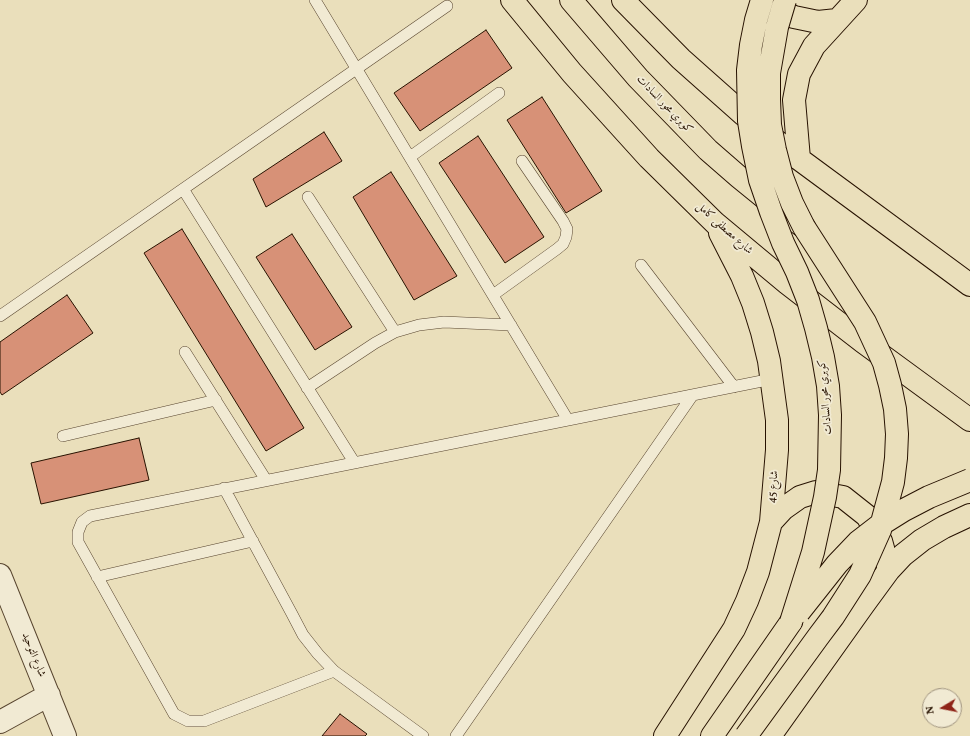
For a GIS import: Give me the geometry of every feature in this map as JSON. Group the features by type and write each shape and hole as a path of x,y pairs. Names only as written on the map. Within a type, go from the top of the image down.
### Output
{"main road":[{"name":"شارع مصطفى كامل","path":"512,0 572,73 644,152 715,223 787,283 862,341 970,420"},
{"name":"كوبري محور السادات","path":"571,0 638,78 708,150 771,203 804,227"},
{"path":"623,0 681,59 744,115 799,159 970,285"},
{"name":"كوبري محور السادات","path":"762,0 753,32 748,70 749,121 753,146 760,180 771,212 808,300 816,328 826,378 830,415 829,463 825,497 813,552 791,622"},
{"path":"762,0 772,7 794,17 818,22 837,20"},
{"name":"كوبري محور السادات","path":"746,736 834,617 860,575 880,530 893,482 896,458 897,434 895,409 884,363 865,322 804,227 792,203 774,150 770,125 769,73 777,26 785,0"},
{"path":"799,159 794,100 799,74 814,46 856,0"},
{"name":"شارع 45","path":"665,736 734,629 758,572 771,522 777,450 777,420 772,379 764,339 753,303 730,249 715,223"},
{"name":"كوبري محور السادات","path":"712,736 791,622 837,564 858,542 880,525 904,510 929,497 970,480"},
{"path":"771,522 783,509 800,497 816,492 843,497 867,516 881,541 889,570"},
{"path":"770,736 889,570 903,555 922,540 944,527 970,515"}],"street":[{"name":"شارع التوحيد","path":"0,575 6,607 49,695 65,736"},
{"path":"0,722 49,695"}],"lane":[{"path":"315,0 568,420"},
{"path":"0,316 447,6"},
{"path":"410,157 499,93"},
{"path":"493,295 557,249 563,244 566,237 567,229 563,221 522,161"},
{"path":"182,189 354,462"},
{"path":"308,197 395,332"},
{"path":"641,265 734,387"},
{"path":"307,388 375,343 395,332 419,325 444,322 511,325"},
{"path":"185,352 266,480"},
{"path":"334,671 204,721 188,721 174,714 78,542 78,532 82,522 90,516 224,488 772,379"},
{"path":"456,736 692,396"},
{"path":"63,436 216,400"},
{"path":"224,488 303,635 318,654 334,671 423,736"},
{"path":"97,577 253,541"}],"building":[{"path":"486,30 512,68 420,131 394,93"},
{"path":"542,97 602,191 566,213 507,120"},
{"path":"324,132 342,161 266,207 253,179"},
{"path":"478,136 544,237 505,263 439,163"},
{"path":"391,172 457,276 414,300 353,197"},
{"path":"182,229 304,428 266,451 144,253"},
{"path":"292,234 352,327 315,350 256,257"},
{"path":"67,295 93,333 2,395 0,392 0,342"},
{"path":"139,438 149,480 41,504 31,463"},
{"path":"340,714 367,734 365,736 322,736"}]}
